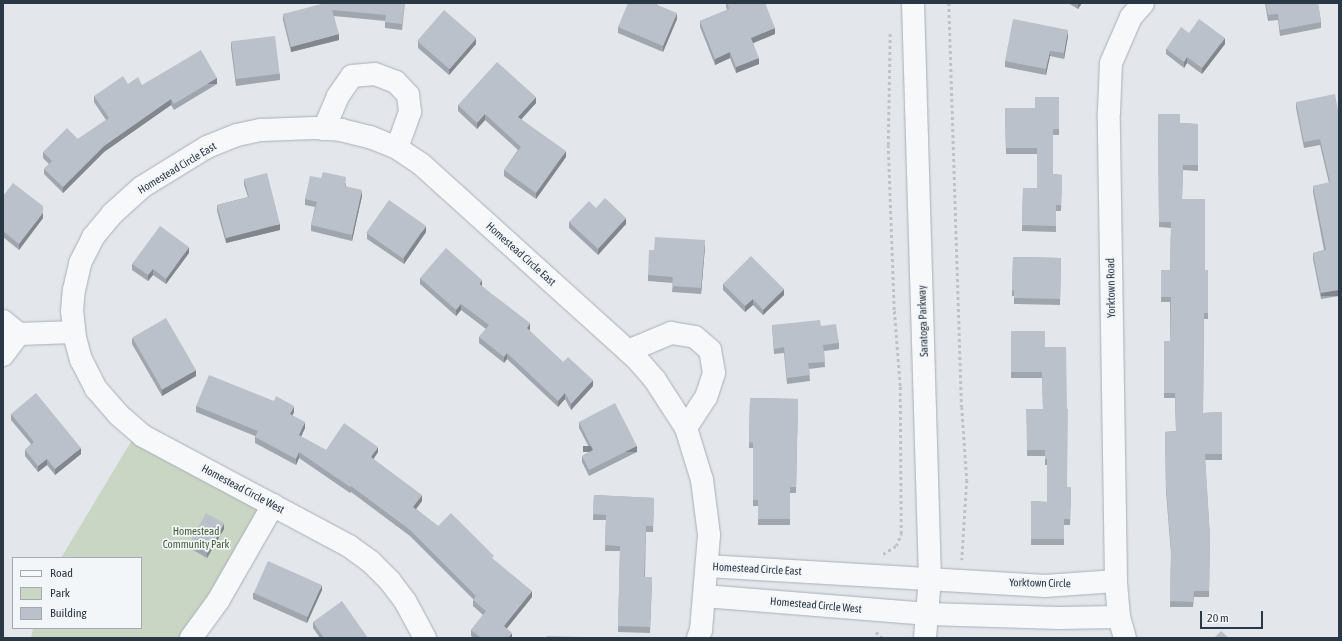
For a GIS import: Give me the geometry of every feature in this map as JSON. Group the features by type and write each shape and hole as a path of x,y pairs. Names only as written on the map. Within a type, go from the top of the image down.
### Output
{"street":[{"name":"Saratoga Parkway","path":"913,3 930,578 925,638"},
{"name":"Yorktown Road","path":"1116,582 1109,112 1111,63 1131,17 1144,3"},
{"path":"324,128 338,96 352,76 374,74 396,82 408,94 410,112 397,148"},
{"name":"Homestead Circle East","path":"74,332 74,290 80,263 93,237 112,214 142,187 207,147 237,135 261,130 286,128 324,128 370,137 397,148 421,164 628,351 655,380 686,428 702,480 706,500 709,535 707,566 930,578"},
{"path":"3,355 11,328 74,332"},
{"name":"Homestead Circle West","path":"74,332 81,360 96,389 118,414 143,436 350,546 371,562 390,581 405,601 425,638"},
{"path":"628,351 671,333 695,337 710,350 714,373 706,397 686,428"},
{"path":"191,638 218,601 274,505"},
{"path":"698,638 701,630 707,566"},
{"name":"Yorktown Circle","path":"930,578 1045,586 1116,582"},
{"path":"1116,582 1119,617 1125,638"},
{"name":"Homestead Circle West","path":"704,596 928,614"},
{"path":"928,614 1059,618 1119,617"}],"path":[{"path":"949,3 961,399 966,480 961,580"},
{"path":"876,575 879,557 896,546 901,534 900,386 894,310 888,145 890,29"},
{"path":"875,610 874,629 882,638"}],"green space":[{"name":"Homestead Community Park","path":"132,440 280,515 201,638 31,638 33,629 142,629 142,557 62,557"}],"building":[{"path":"325,3 405,3 402,24 385,22 386,15 332,10 339,34 291,47 283,14"},
{"path":"628,3 655,3 677,13 663,46 618,27"},
{"path":"727,3 765,3 775,28 751,38 759,58 736,67 730,52 715,59 700,21 729,9"},
{"path":"1266,3 1318,3 1321,22 1280,30 1278,14 1268,15"},
{"path":"444,10 476,38 450,69 417,41"},
{"path":"1013,19 1068,30 1064,53 1050,51 1046,69 1005,61"},
{"path":"1199,19 1225,38 1202,68 1187,57 1184,62 1166,49 1181,27 1189,33"},
{"path":"275,36 280,74 236,79 231,41"},
{"path":"201,50 217,78 174,104 171,99 104,146 63,187 44,169 52,161 43,152 67,128 78,139 109,118 94,96 123,76 128,84 138,77 142,85"},
{"path":"497,62 536,97 518,117 566,151 536,193 504,170 521,147 485,114 477,123 458,105"},
{"path":"1335,94 1339,115 1339,290 1321,293 1313,253 1326,250 1313,186 1330,182 1320,139 1304,142 1296,102"},
{"path":"1035,97 1059,97 1059,129 1053,129 1053,174 1062,175 1061,205 1056,205 1056,226 1022,225 1023,188 1037,188 1037,148 1006,148 1005,108 1035,108"},
{"path":"1158,114 1180,114 1180,123 1198,124 1198,165 1183,165 1182,199 1205,199 1205,270 1208,270 1208,313 1204,313 1203,413 1222,412 1222,454 1205,454 1210,537 1209,591 1194,591 1193,602 1170,601 1171,549 1166,485 1165,432 1176,431 1175,393 1164,393 1164,341 1170,341 1171,297 1161,297 1161,270 1170,270 1171,222 1159,222"},
{"path":"323,172 346,177 345,186 362,190 352,235 311,225 317,202 305,199 310,176 321,178"},
{"path":"267,173 280,224 226,238 217,205 249,197 244,179"},
{"path":"13,183 43,206 43,213 19,244 3,231 3,196"},
{"path":"605,198 626,218 598,249 569,222 589,201 596,208"},
{"path":"389,200 426,226 403,259 366,233"},
{"path":"160,226 189,247 166,279 153,269 148,275 132,264"},
{"path":"655,237 705,240 701,288 672,286 673,277 648,275 649,250 654,250"},
{"path":"446,248 482,280 479,284 530,323 527,328 563,362 568,357 593,380 571,404 565,393 558,401 507,353 504,357 479,337 489,325 461,304 456,310 420,278"},
{"path":"751,256 784,289 763,310 753,299 745,306 723,284"},
{"path":"1013,257 1061,258 1060,299 1014,298 1014,290 1012,290"},
{"path":"166,318 196,370 162,389 132,338"},
{"path":"820,320 821,326 836,324 839,343 823,345 825,362 808,363 810,375 787,378 784,347 774,349 772,325"},
{"path":"1011,331 1045,331 1045,347 1066,347 1068,409 1067,487 1071,487 1070,519 1064,519 1064,539 1031,539 1031,501 1047,502 1047,459 1045,459 1045,450 1027,450 1026,409 1043,409 1042,372 1011,372"},
{"path":"209,375 274,401 276,396 294,406 290,414 305,422 299,435 326,450 344,423 378,447 371,457 422,495 413,507 438,526 451,513 494,556 492,558 532,591 504,626 512,633 508,638 481,638 471,630 486,611 473,600 476,596 410,530 351,486 350,487 299,452 296,459 255,437 258,431 196,406"},
{"path":"36,393 81,448 55,469 47,459 38,466 25,450 34,442 11,414"},
{"path":"750,398 798,399 796,487 790,487 790,519 758,519 758,500 753,500 753,443 749,442"},
{"path":"615,403 637,446 589,470 582,456 593,450 579,422"},
{"path":"594,495 654,498 653,526 646,526 644,577 652,577 650,627 618,626 620,546 605,545 606,515 593,514"},
{"path":"206,513 224,523 208,553 190,543"},
{"path":"268,561 322,585 308,617 254,593"},
{"path":"342,601 368,638 324,638 313,622"},
{"path":"1221,631 1229,638 1214,638"},
{"path":"547,636 584,637 584,638 547,638"}]}
